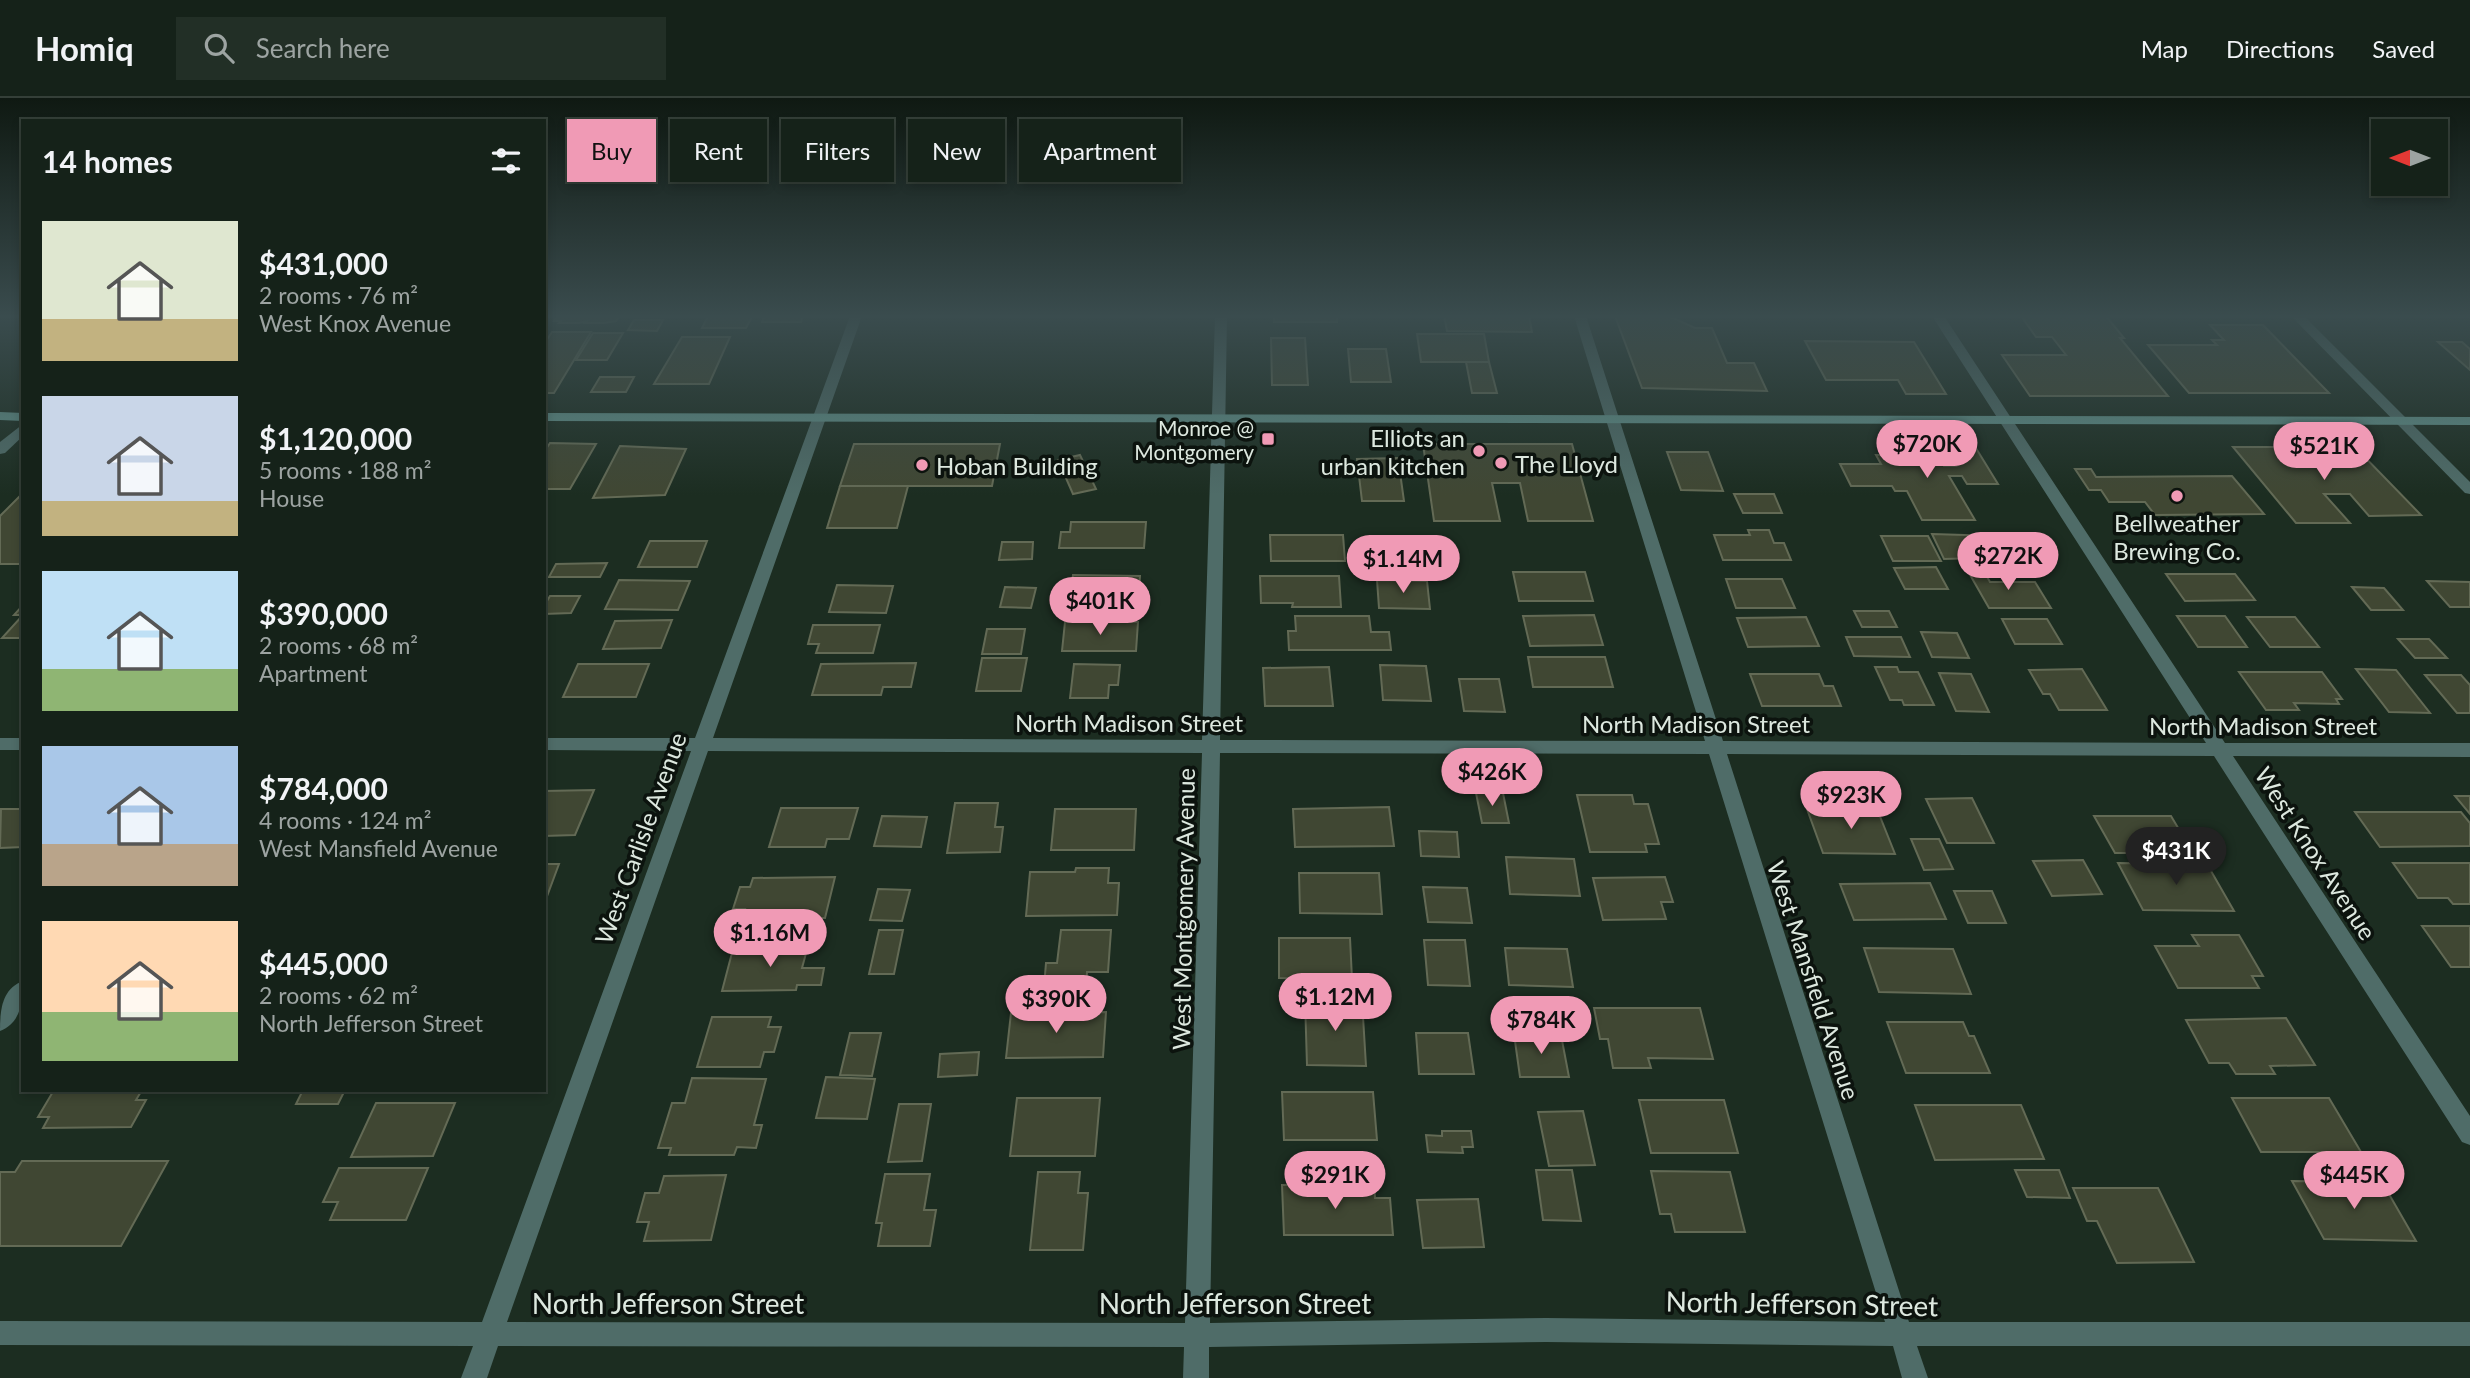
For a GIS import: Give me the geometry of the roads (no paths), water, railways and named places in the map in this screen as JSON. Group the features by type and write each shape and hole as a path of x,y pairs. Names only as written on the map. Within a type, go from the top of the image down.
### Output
{"main road":[{"path":"0,416 21,416"},
{"path":"546,417 2470,421"}],"street":[{"name":"West Carlisle Avenue","path":"474,1378 834,376"},
{"name":"West Montgomery Avenue","path":"1196,1378 1219,376"},
{"name":"West Mansfield Avenue","path":"1599,376 1714,747 1915,1378"},
{"name":"West Knox Avenue","path":"1977,376 2470,1135"},
{"path":"2357,376 2470,490"},
{"path":"0,450 21,430"},
{"path":"0,744 21,744"},
{"name":"North Madison Street","path":"546,744 2470,750"},
{"path":"0,1022 21,993"},
{"name":"North Jefferson Street","path":"0,1333 862,1332 1197,1335 1546,1330 1902,1334 2470,1334"}],"place":[{"name":"Monroe @ Montgomery","path":"1268,439"},
{"name":"Elliots an urban kitchen","path":"1479,451"},
{"name":"The Lloyd","path":"1501,463"},
{"name":"Hoban Building","path":"922,465"},
{"name":"Bellweather Brewing Co.","path":"2177,496"}]}
